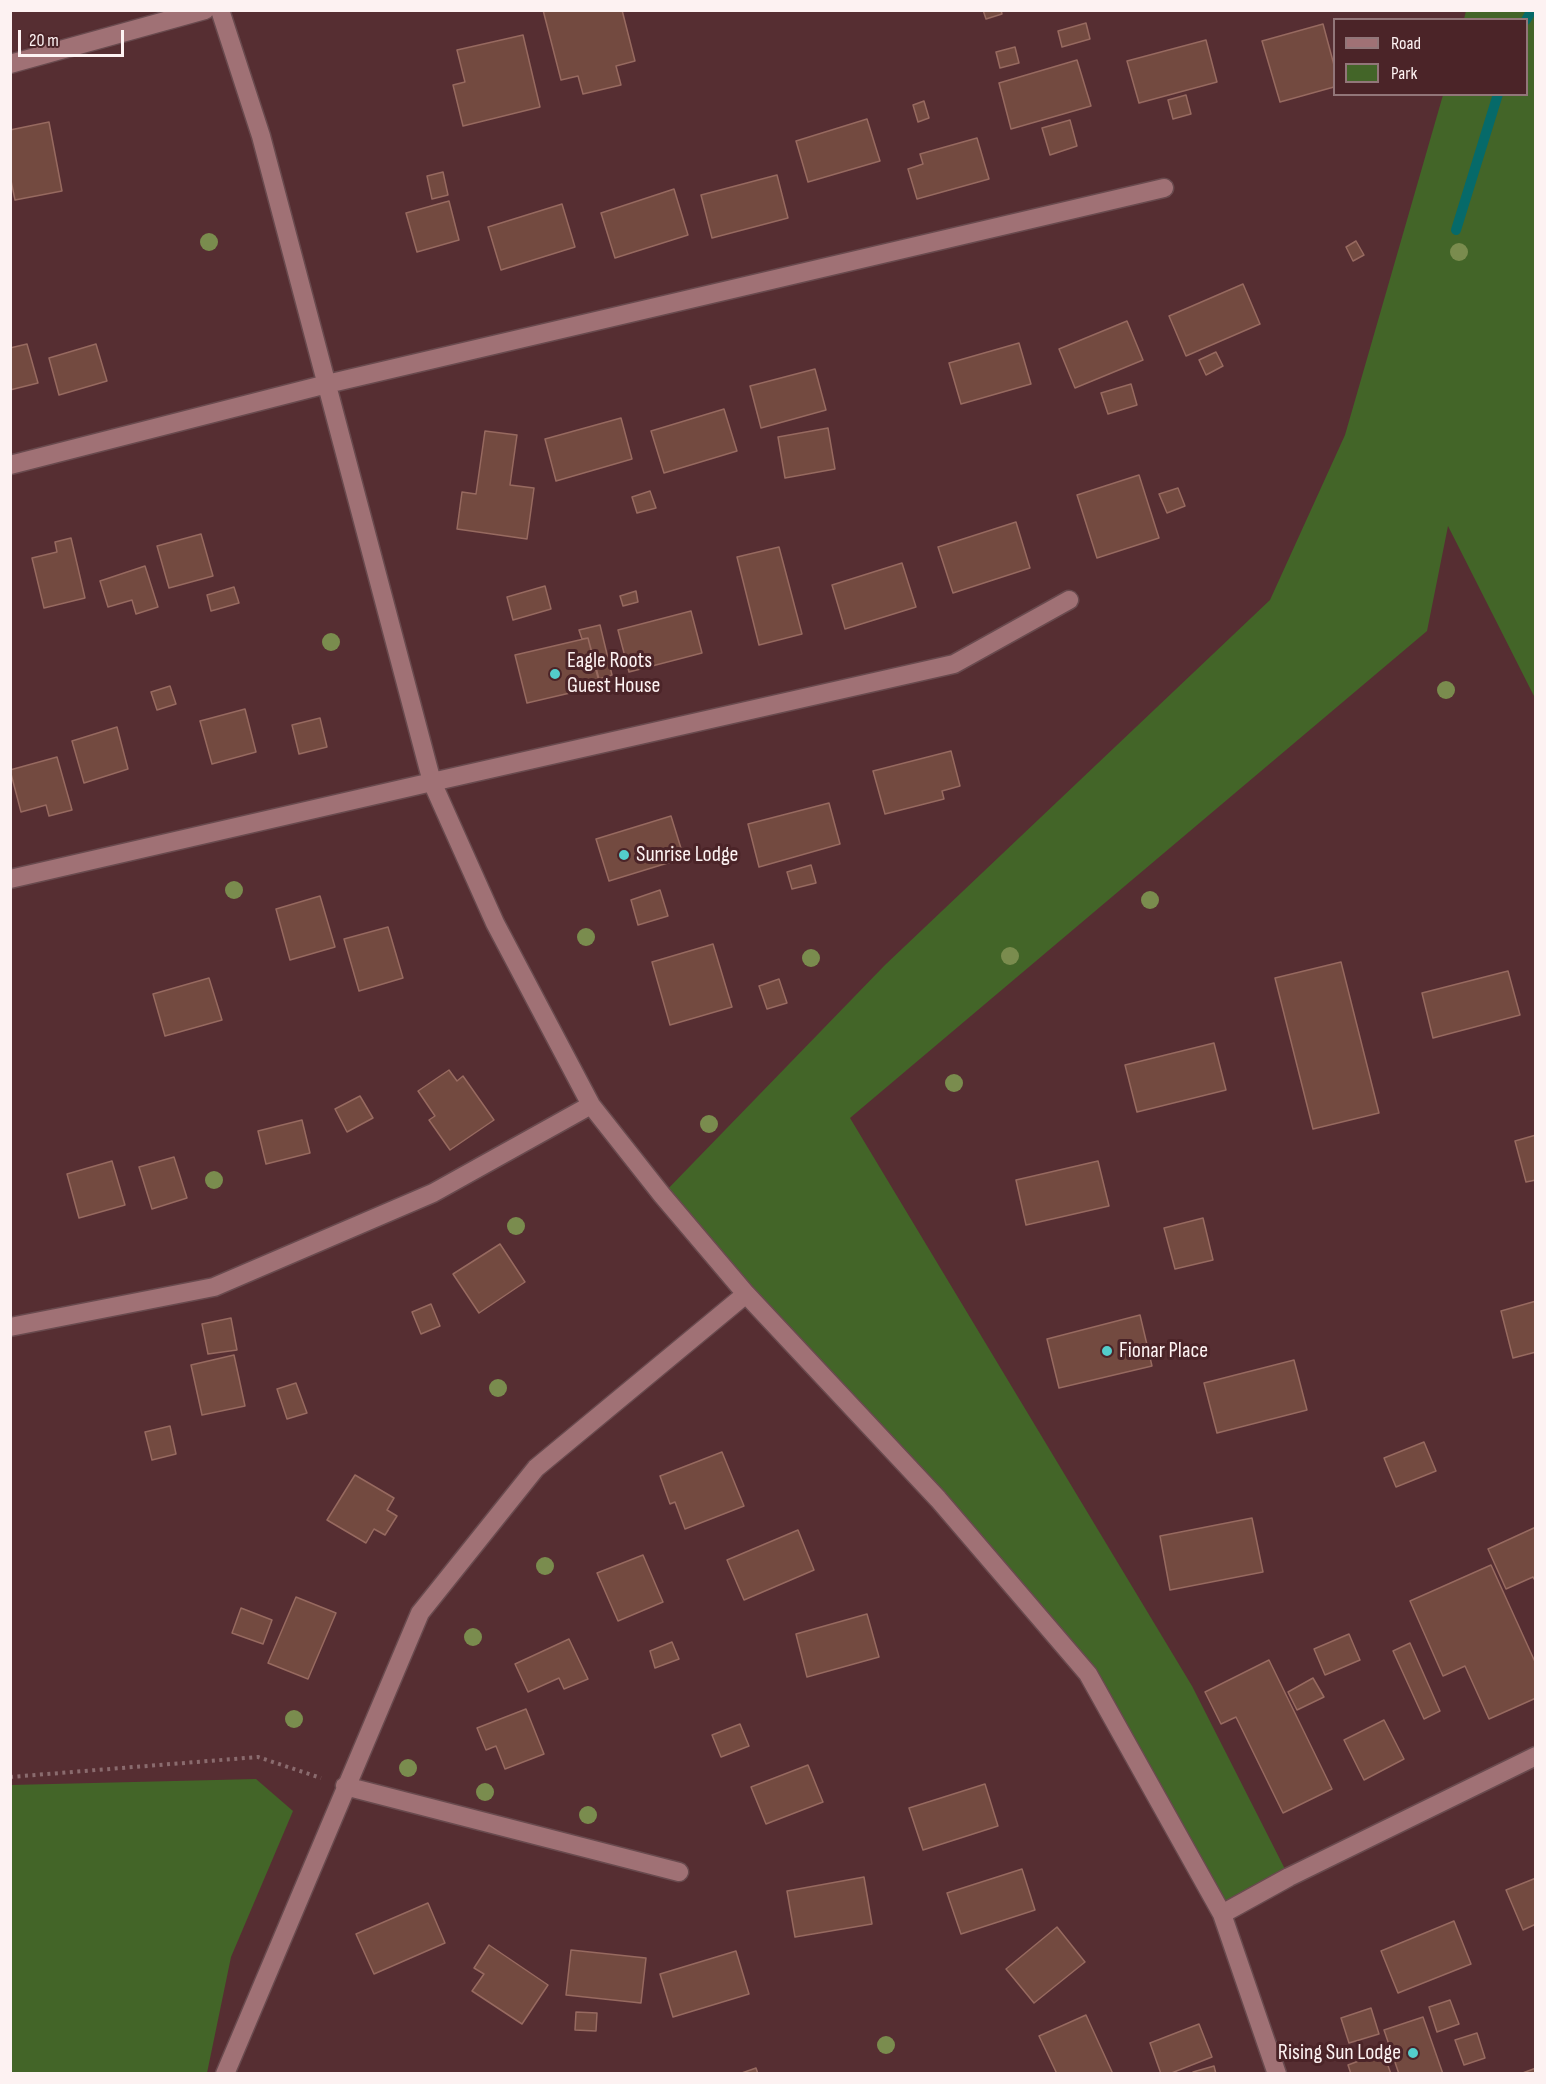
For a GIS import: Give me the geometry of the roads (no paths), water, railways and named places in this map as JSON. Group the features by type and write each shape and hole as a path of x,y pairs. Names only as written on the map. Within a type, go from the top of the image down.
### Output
{"street":[{"path":"10,64 205,10"},
{"path":"220,10 261,136 432,782 495,923 591,1105 662,1195 746,1294 938,1499 1088,1674 1222,1914 1277,2073"},
{"path":"10,465 327,384 1164,188"},
{"path":"10,879 954,664 1069,600"},
{"path":"10,1327 214,1287 433,1193 591,1105"},
{"path":"225,2073 420,1613 536,1468 746,1294"},
{"path":"1222,1914 1289,1877 1536,1756"},
{"path":"345,1786 679,1872"}],"waterway":[{"path":"1527,18 1532,10"},
{"path":"1456,230 1497,96"}],"place":[{"name":"Eagle Roots Guest House","path":"555,674"},
{"name":"Sunrise Lodge","path":"624,855"},
{"name":"Fionar Place","path":"1107,1351"},
{"name":"Rising Sun Lodge","path":"1413,2053"}]}
